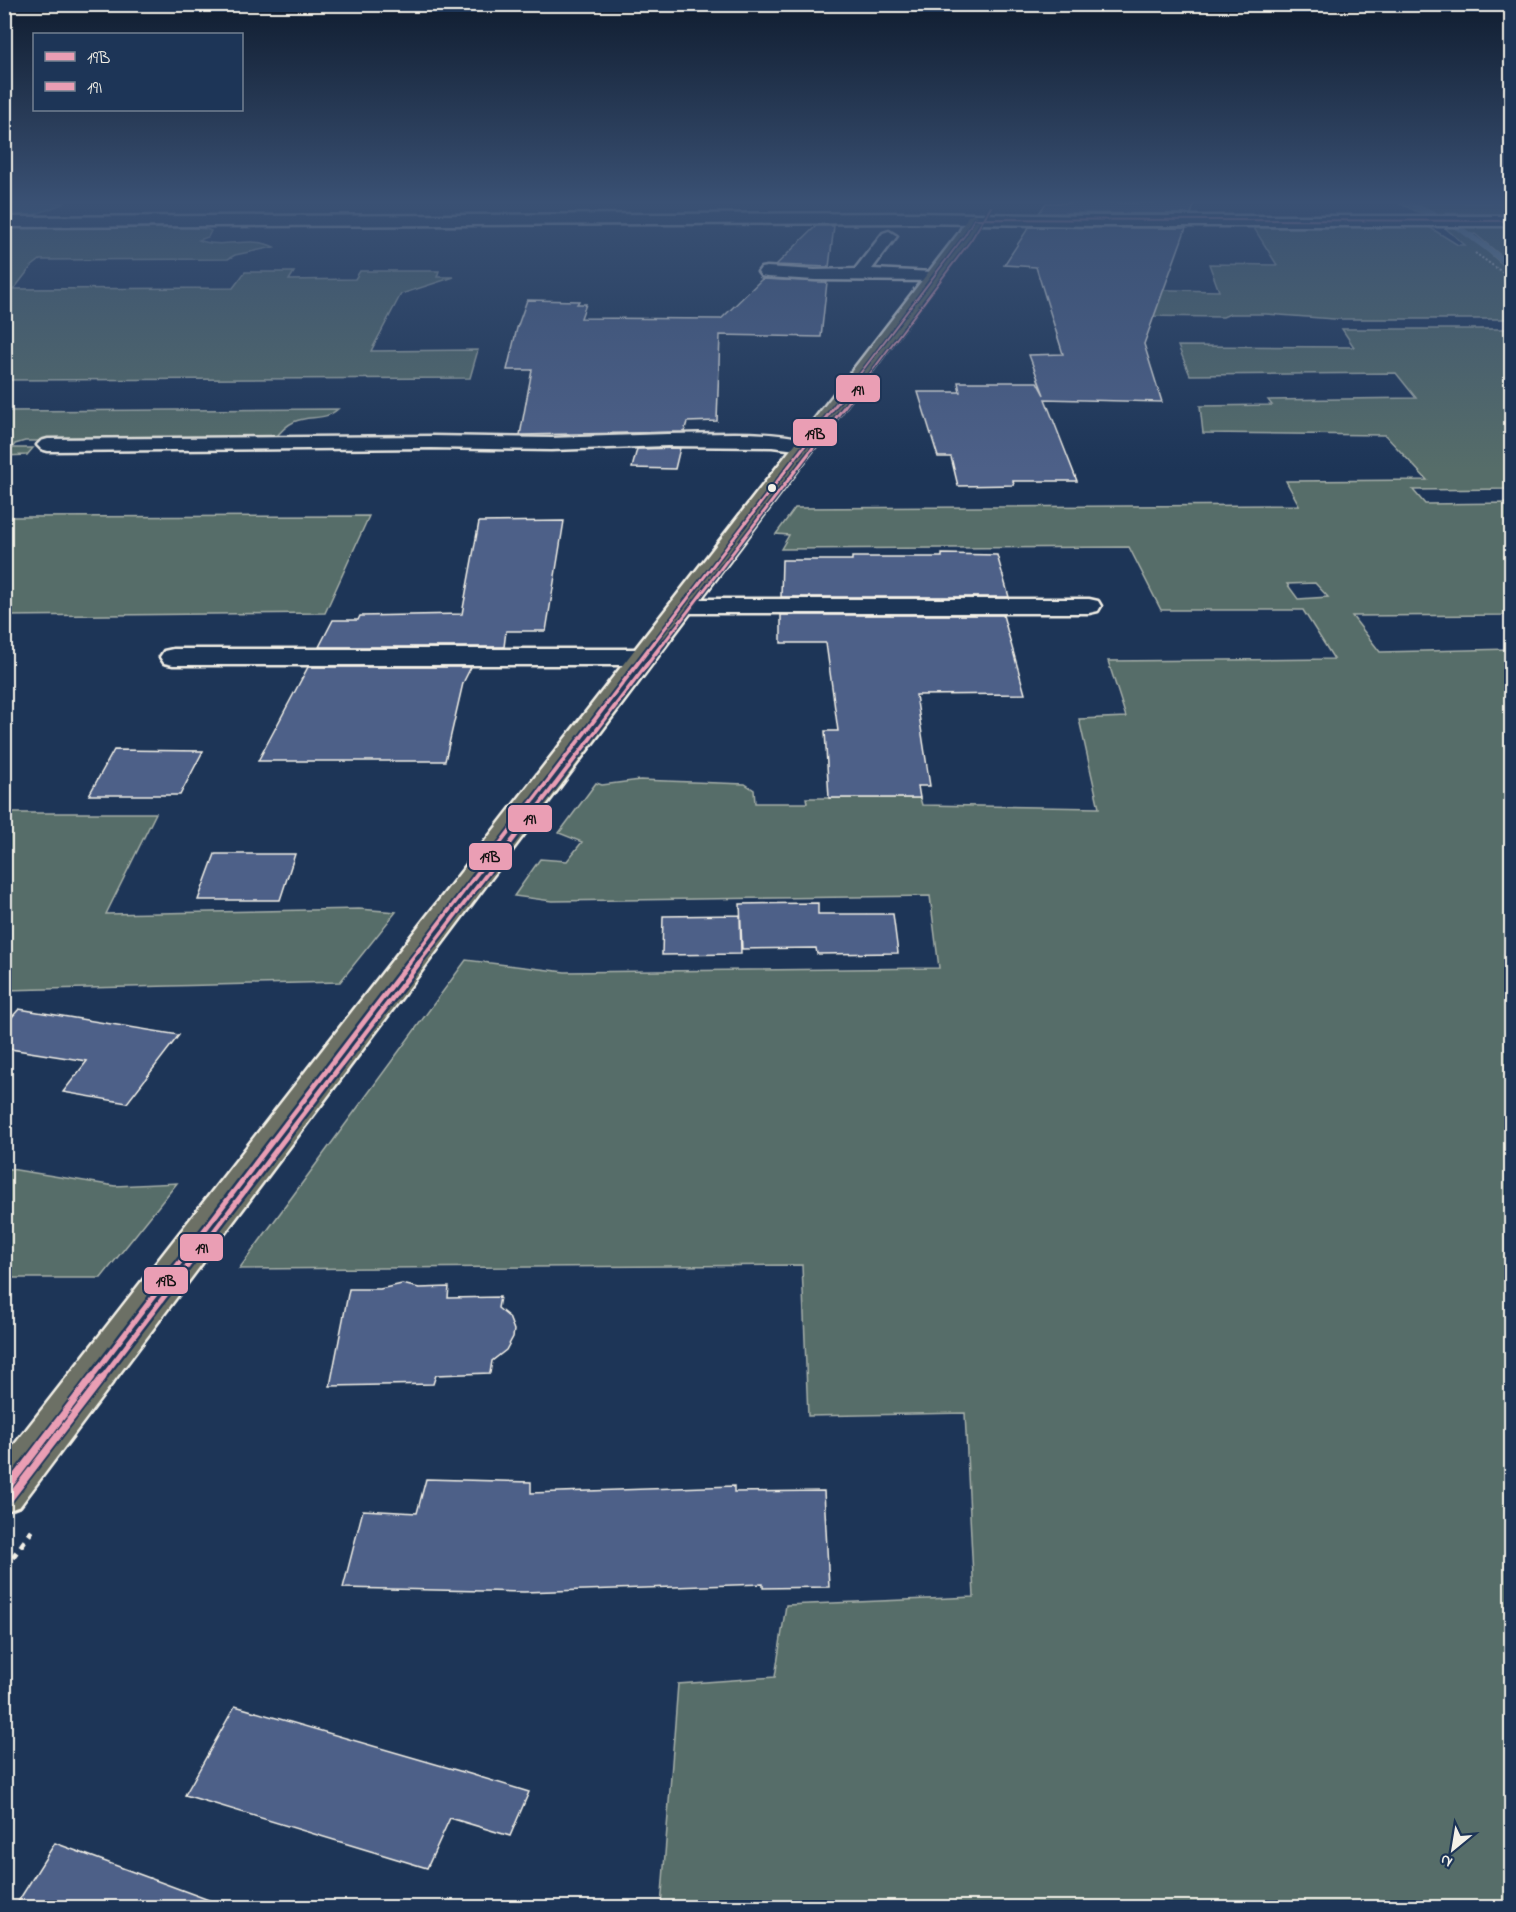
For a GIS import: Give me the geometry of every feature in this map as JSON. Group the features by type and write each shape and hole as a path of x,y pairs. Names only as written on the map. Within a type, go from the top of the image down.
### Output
{"main road":[{"path":"4,1493 921,292"}],"street":[{"path":"48,445 421,442 573,444 667,440 772,441 805,445"},
{"path":"682,606 1089,606"},
{"path":"173,657 644,657"}],"green space":[{"path":"4,292 407,292 401,294 371,351 478,350 470,378 5,380"},
{"path":"1130,292 1511,292 1511,319 1334,319 1266,314 1230,314 1223,317 1142,316"},
{"path":"1342,329 1511,329 1511,489 1413,490 1425,504 1511,503 1511,615 1352,616 1380,652 1511,649 1511,1907 661,1907 678,1684 775,1677 786,1605 974,1597 965,1413 808,1416 802,1265 239,1269 466,960 565,972 939,968 930,896 552,901 514,896 540,859 567,861 582,842 559,833 596,783 602,785 640,780 745,784 754,790 755,803 807,803 806,798 920,798 922,805 1099,808 1079,719 1126,717 1108,661 1334,659 1303,610 1161,610 1129,547 781,549 789,535 776,534 795,508 1299,505 1286,481 1427,480 1385,435 1203,433 1200,406 1272,405 1268,400 1416,398 1396,373 1190,375 1178,346 1354,347","holes":["1315,583 1328,597 1298,599 1287,584"]},
{"path":"338,409 323,417 292,423 283,429 274,440 25,441 15,444 12,448 33,448 27,455 5,456 4,411"},
{"path":"369,516 325,613 5,616 5,517"},
{"path":"5,813 156,813 106,914 359,909 396,912 340,982 5,990"},
{"path":"4,1168 115,1186 177,1183 101,1278 5,1278"}],"building":[{"path":"748,292 826,292 821,337 720,335 717,421 687,422 684,432 520,435 532,370 507,370 517,328 527,300 579,301 577,304 586,304 581,318 721,319"},
{"path":"1044,292 1163,292 1144,344 1162,402 1045,399 1077,481 1013,481 1014,485 958,486 951,457 938,457 918,392 960,392 958,382 1037,382 1044,395 1029,355 1063,354"},
{"path":"680,448 675,469 632,468 637,449"},
{"path":"564,521 546,631 506,631 504,647 319,647 333,620 358,620 360,616 462,614 479,522"},
{"path":"942,554 997,555 1009,597 781,597 782,560 942,557"},
{"path":"781,615 1003,615 1025,694 916,695 930,786 918,786 920,798 829,798 825,731 838,731 826,643 781,643"},
{"path":"308,667 471,667 463,683 445,761 258,761"},
{"path":"114,750 203,751 180,795 89,795"},
{"path":"215,854 295,854 280,900 198,900"},
{"path":"818,903 818,914 893,914 898,953 817,954 816,948 742,949 740,904"},
{"path":"740,915 741,954 662,955 663,916"},
{"path":"19,1009 179,1035 127,1103 63,1092 87,1061 4,1048 4,1026"},
{"path":"402,1284 419,1288 449,1287 448,1298 500,1297 498,1308 509,1317 514,1330 506,1350 492,1361 490,1373 436,1375 433,1384 330,1386 349,1289 380,1289"},
{"path":"426,1479 531,1482 531,1493 734,1486 734,1492 824,1491 829,1587 763,1588 763,1584 524,1592 343,1588 363,1510 417,1513"},
{"path":"235,1706 529,1792 510,1836 450,1818 427,1868 185,1795"},
{"path":"55,1843 217,1903 216,1908 14,1908"}],"transit line":[{"name":"19B","path":"4,1492 922,292"},
{"name":"19I","path":"10,1498 931,292"}]}
